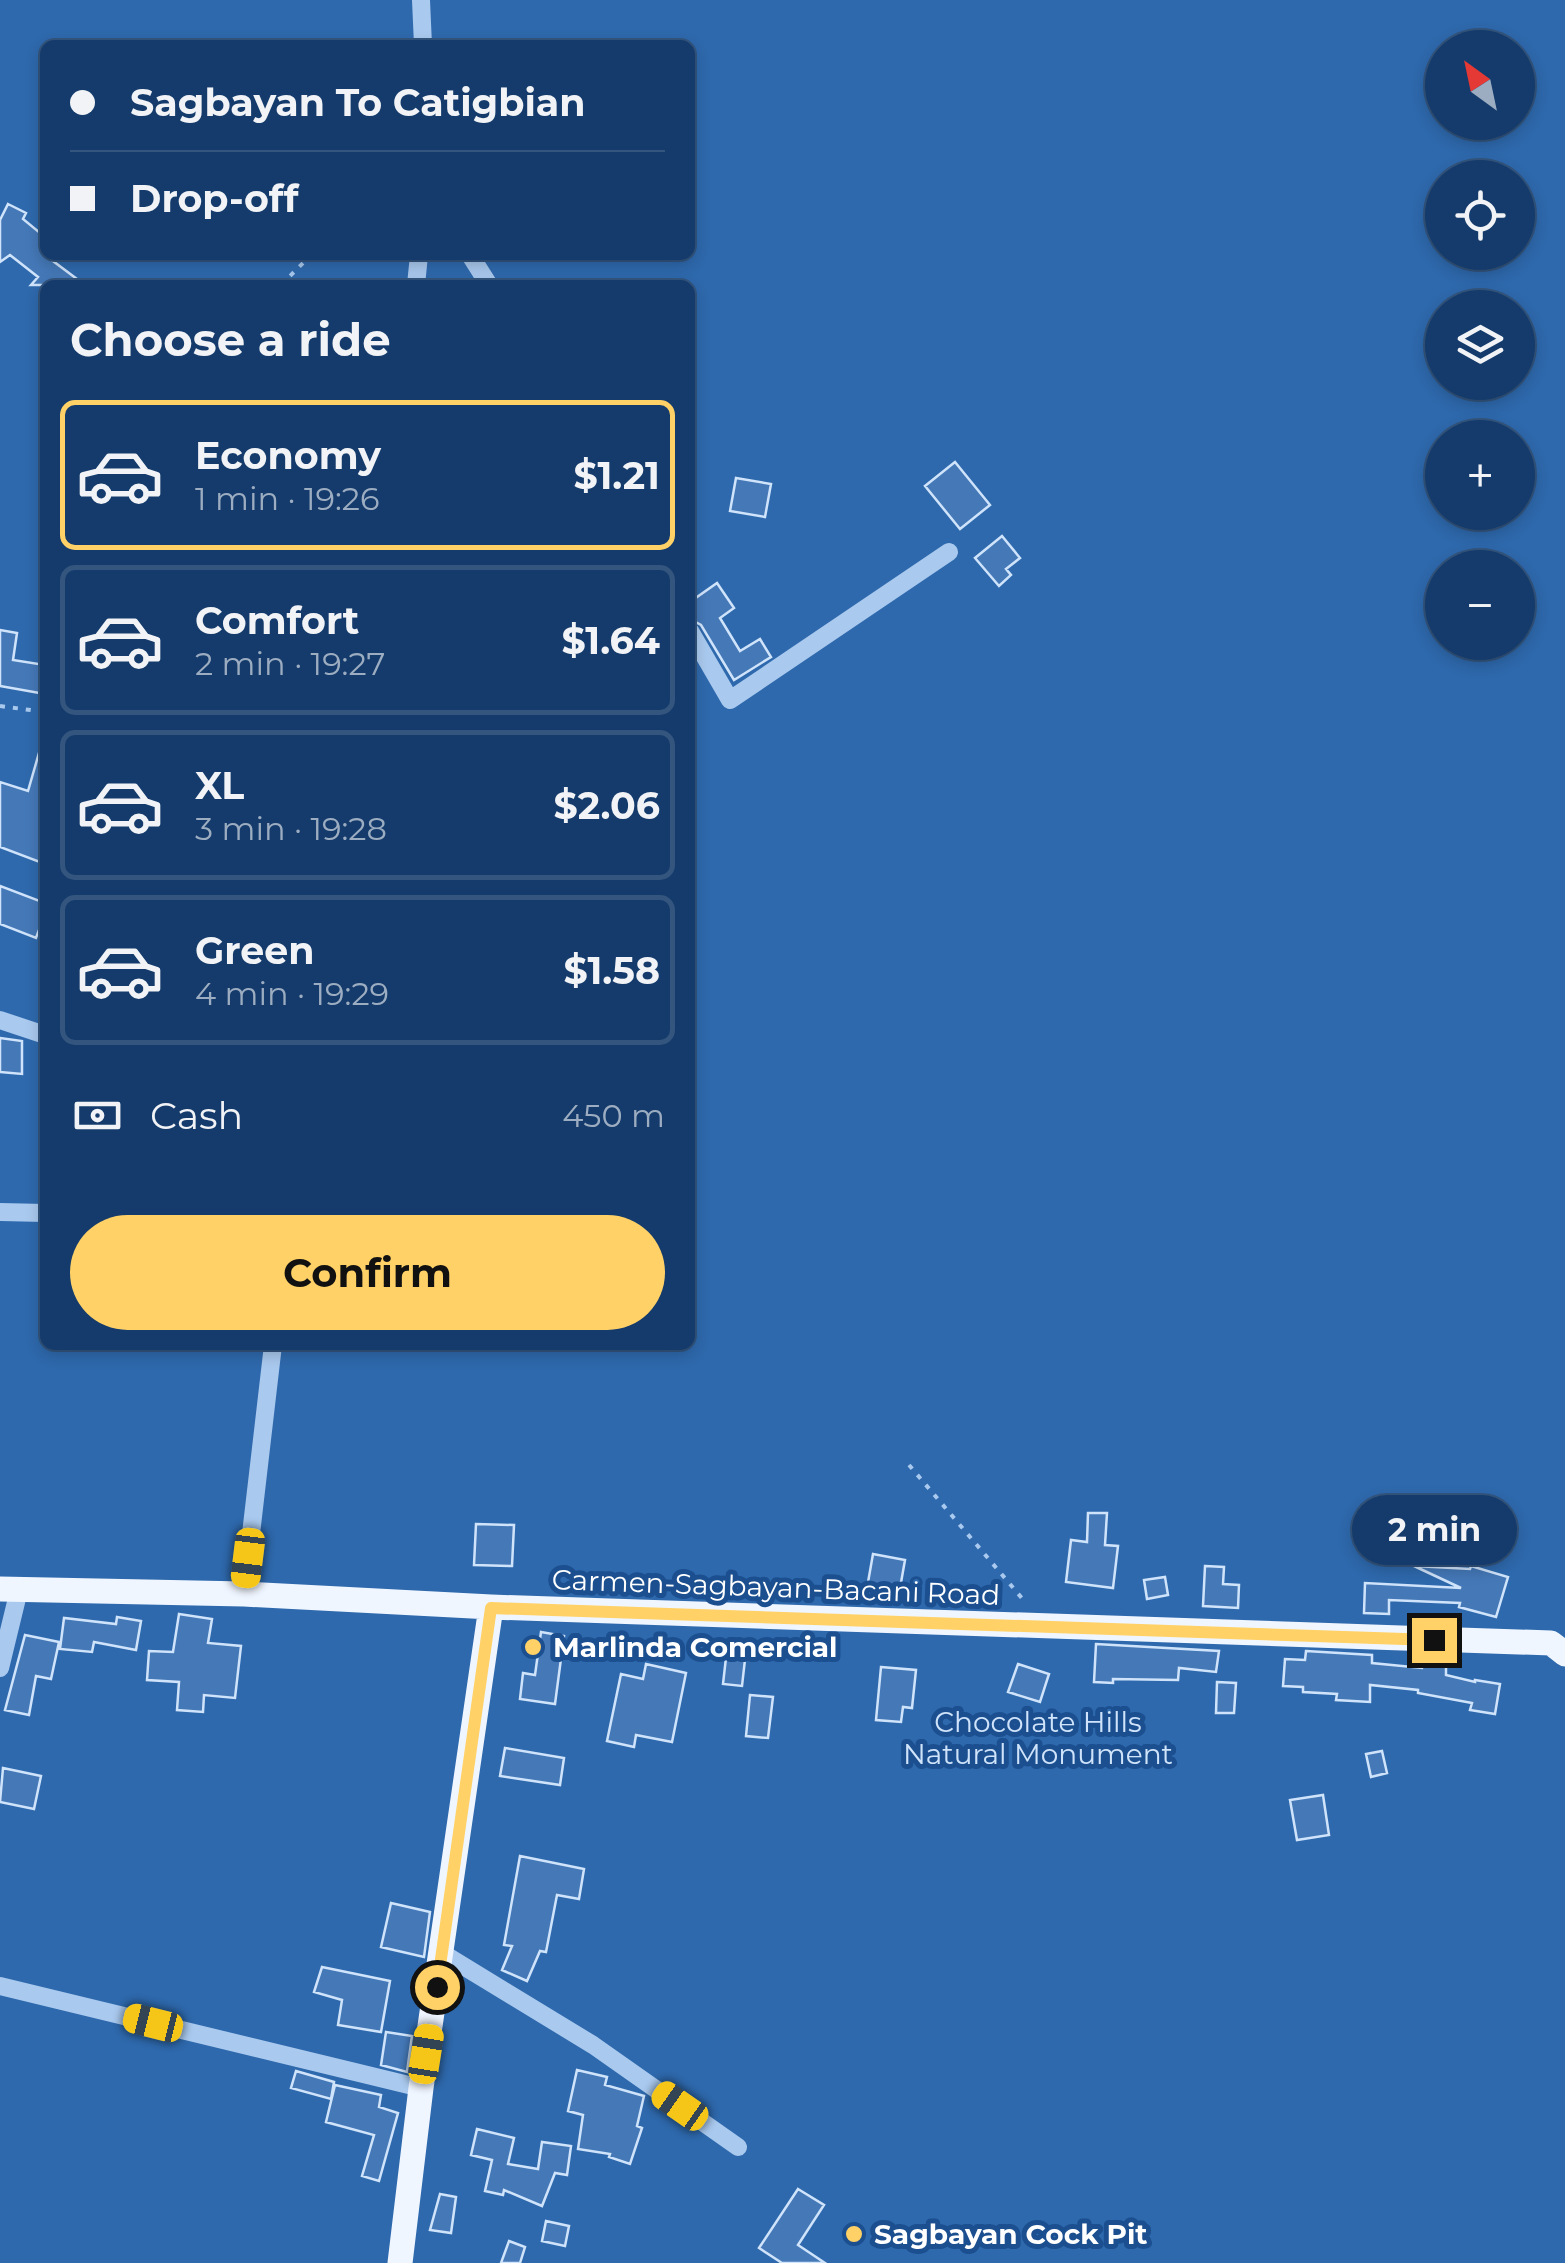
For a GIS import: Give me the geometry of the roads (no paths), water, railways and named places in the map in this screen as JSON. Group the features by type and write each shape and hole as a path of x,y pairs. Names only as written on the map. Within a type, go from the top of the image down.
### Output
{"main road":[{"name":"Carmen-Sagbayan-Bacani Road","path":"9,1589 244,1594 491,1608 1045,1626 1558,1649"},
{"path":"400,2263 421,2088 491,1608"}],"street":[{"path":"420,0 422,40"},
{"path":"695,640 730,700 949,552"},
{"path":"0,1020 40,1033"},
{"path":"0,1212 40,1213"},
{"path":"244,1594 271,1350"},
{"path":"0,1668 9,1589"},
{"path":"442,1953 593,2045 738,2146"},
{"path":"0,1986 421,2088"}],"place":[{"name":"Marlinda Comercial","path":"533,1647"},
{"name":"Sagbayan Cock Pit","path":"854,2234"}],"park label":[{"name":"Chocolate Hills Natural Monument","path":"1038,1738"}]}
